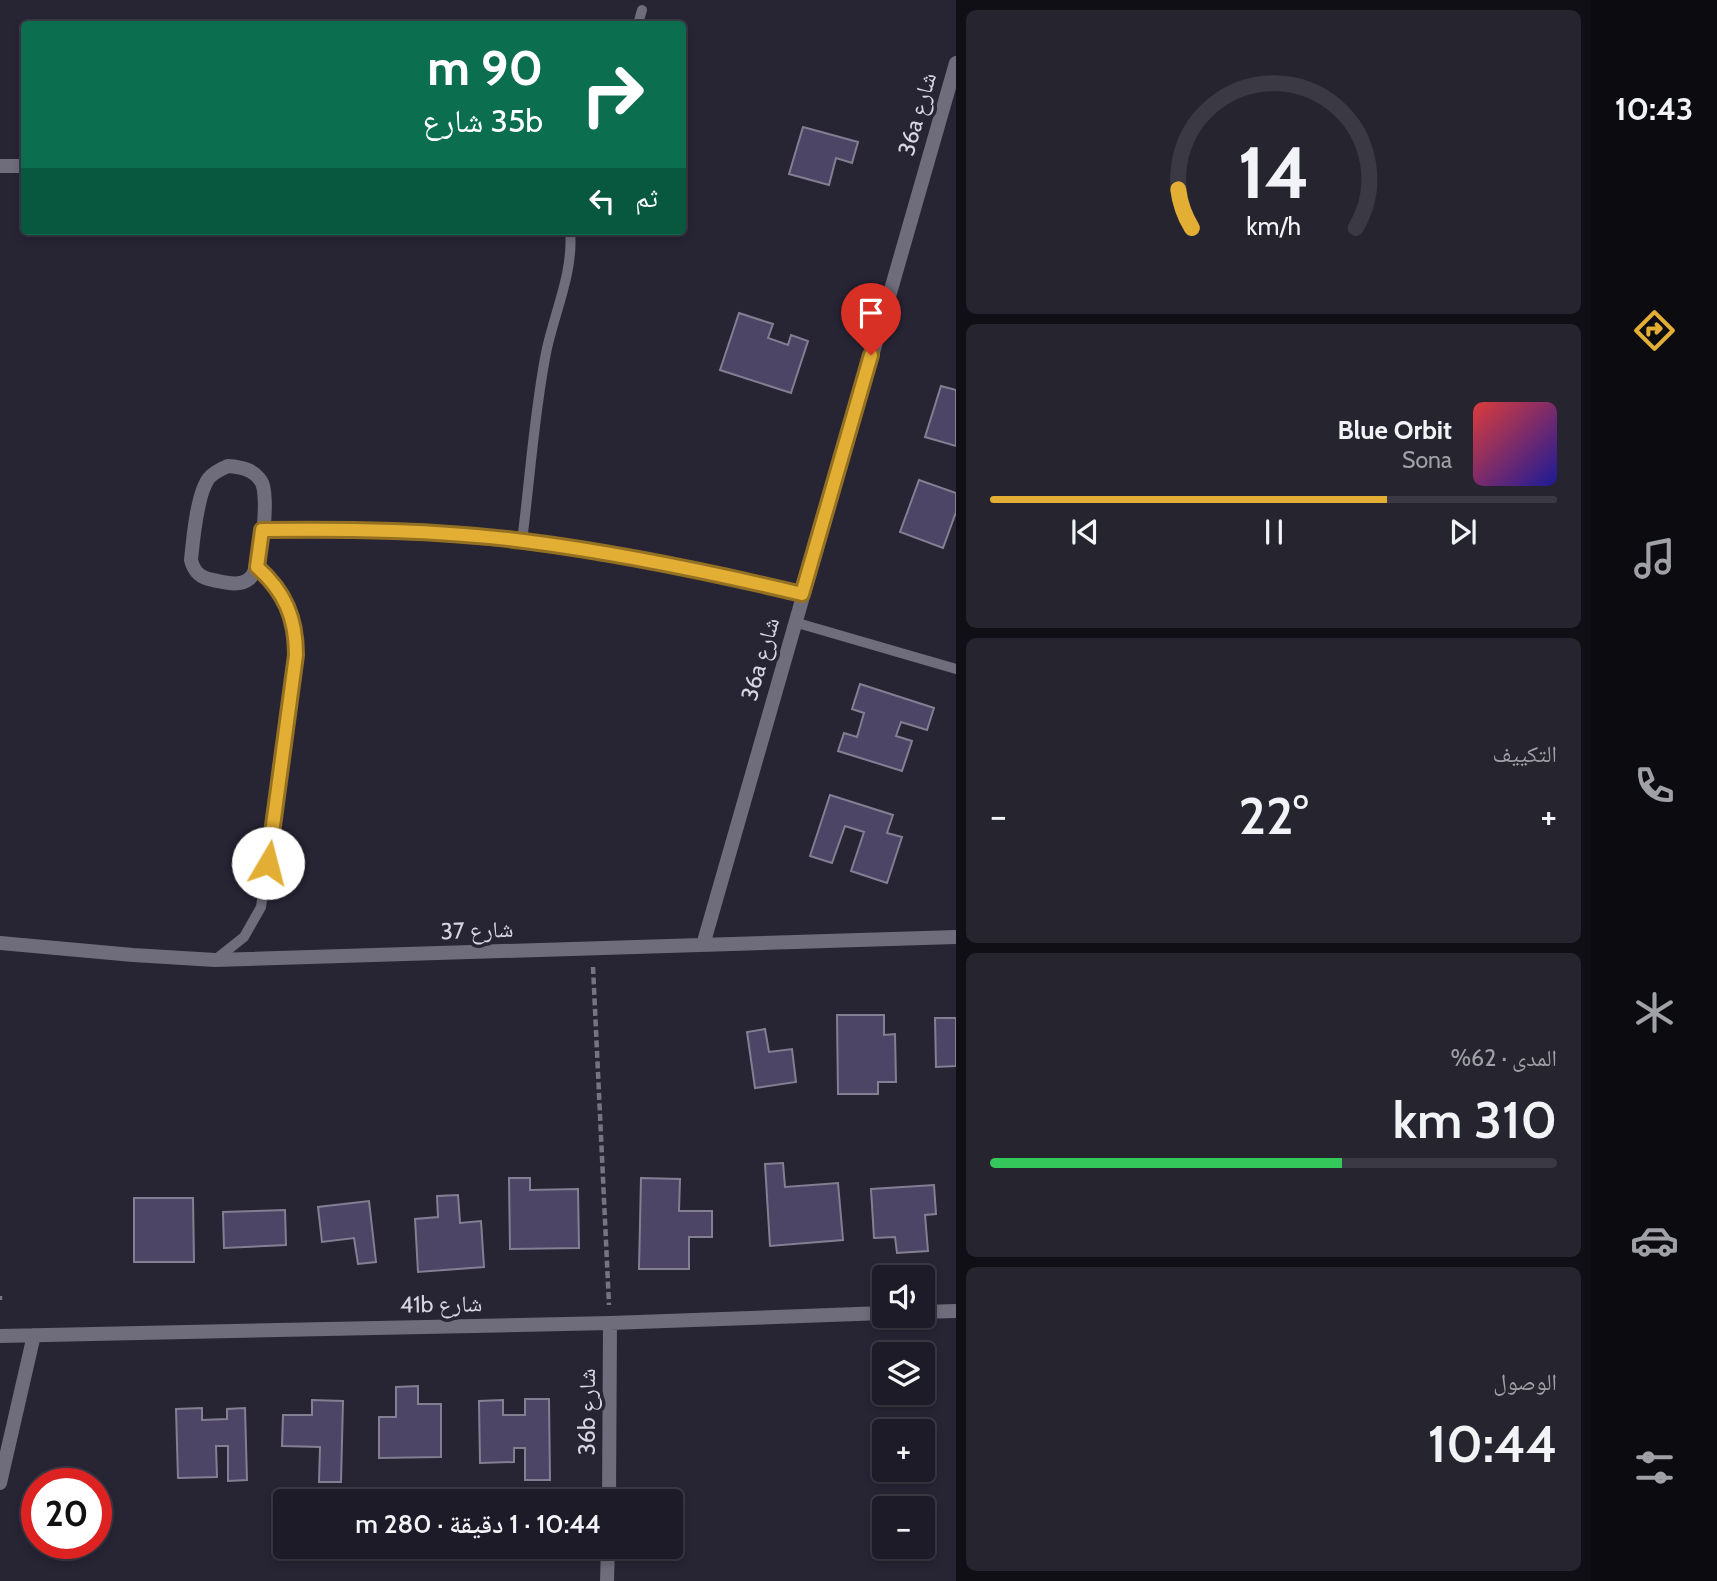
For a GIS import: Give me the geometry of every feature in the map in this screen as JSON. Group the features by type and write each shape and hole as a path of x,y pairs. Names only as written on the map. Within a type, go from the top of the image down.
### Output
{"street":[{"name":"36a شارع","path":"703,945 956,63"},
{"path":"0,166 21,166"},
{"path":"241,467 262,481 266,494 262,530 257,567 254,574 241,583 204,578 192,568 191,552 202,492 207,480 216,471 241,467"},
{"path":"262,530 391,531 522,541 663,562 802,594"},
{"name":"شارع 37","path":"0,943 133,956 215,960 956,937"},
{"path":"935,1312 956,1311"},
{"name":"41b شارع","path":"0,1336 610,1323 872,1313"},
{"name":"36b شارع","path":"608,1489 610,1323"},
{"path":"0,1483 34,1335"},
{"path":"607,1581 608,1559"}],"lane":[{"path":"639,21 642,10"},
{"path":"522,541 546,353 572,247 570,235"},
{"path":"215,960 244,937 261,907 296,655 294,625 284,597 272,580 257,567"},
{"path":"794,622 956,669"}],"path":[{"path":"593,949 610,1323"}],"building":[{"path":"803,127 858,142 852,163 836,158 829,185 789,174"},
{"path":"739,313 773,324 768,338 788,345 791,335 808,341 791,393 720,370"},
{"path":"941,386 956,390 956,446 925,437"},
{"path":"919,480 956,493 956,512 943,548 900,532"},
{"path":"860,684 934,708 927,730 901,722 896,736 912,741 902,771 838,751 844,733 857,737 864,713 852,709"},
{"path":"830,795 893,815 887,833 902,837 887,883 851,871 864,832 845,826 832,863 810,856"},
{"path":"837,1015 884,1015 884,1035 895,1034 896,1082 878,1082 878,1094 838,1094"},
{"path":"935,1018 956,1018 956,1066 936,1067"},
{"path":"765,1029 769,1052 792,1049 796,1082 755,1088 747,1032"},
{"path":"783,1163 785,1187 838,1183 843,1240 770,1246 765,1164"},
{"path":"509,1178 530,1178 530,1190 578,1189 579,1248 510,1249"},
{"path":"641,1178 680,1179 679,1211 712,1211 712,1237 689,1237 689,1269 639,1269"},
{"path":"934,1185 936,1214 925,1215 928,1251 897,1253 895,1237 874,1238 871,1189"},
{"path":"458,1195 460,1223 481,1221 484,1267 418,1272 415,1219 438,1217 437,1196"},
{"path":"134,1198 193,1198 194,1262 134,1262"},
{"path":"369,1201 376,1262 358,1264 354,1238 322,1242 318,1207"},
{"path":"285,1210 286,1245 224,1248 223,1212"},
{"path":"418,1386 418,1404 441,1404 441,1457 379,1458 379,1417 396,1417 396,1387"},
{"path":"525,1399 549,1399 550,1480 525,1480 525,1448 514,1448 514,1462 480,1463 479,1401 503,1400 503,1415 525,1415"},
{"path":"312,1400 343,1401 341,1482 319,1482 320,1447 282,1446 283,1415 312,1415"},
{"path":"202,1408 202,1420 227,1419 227,1409 245,1408 247,1480 228,1481 228,1446 216,1446 217,1477 178,1478 176,1409"}],"route":[{"path":"268,863 296,655 296,635 292,615 284,597 272,580 257,567 262,530 391,531 522,541 663,562 802,594 871,355"}]}
